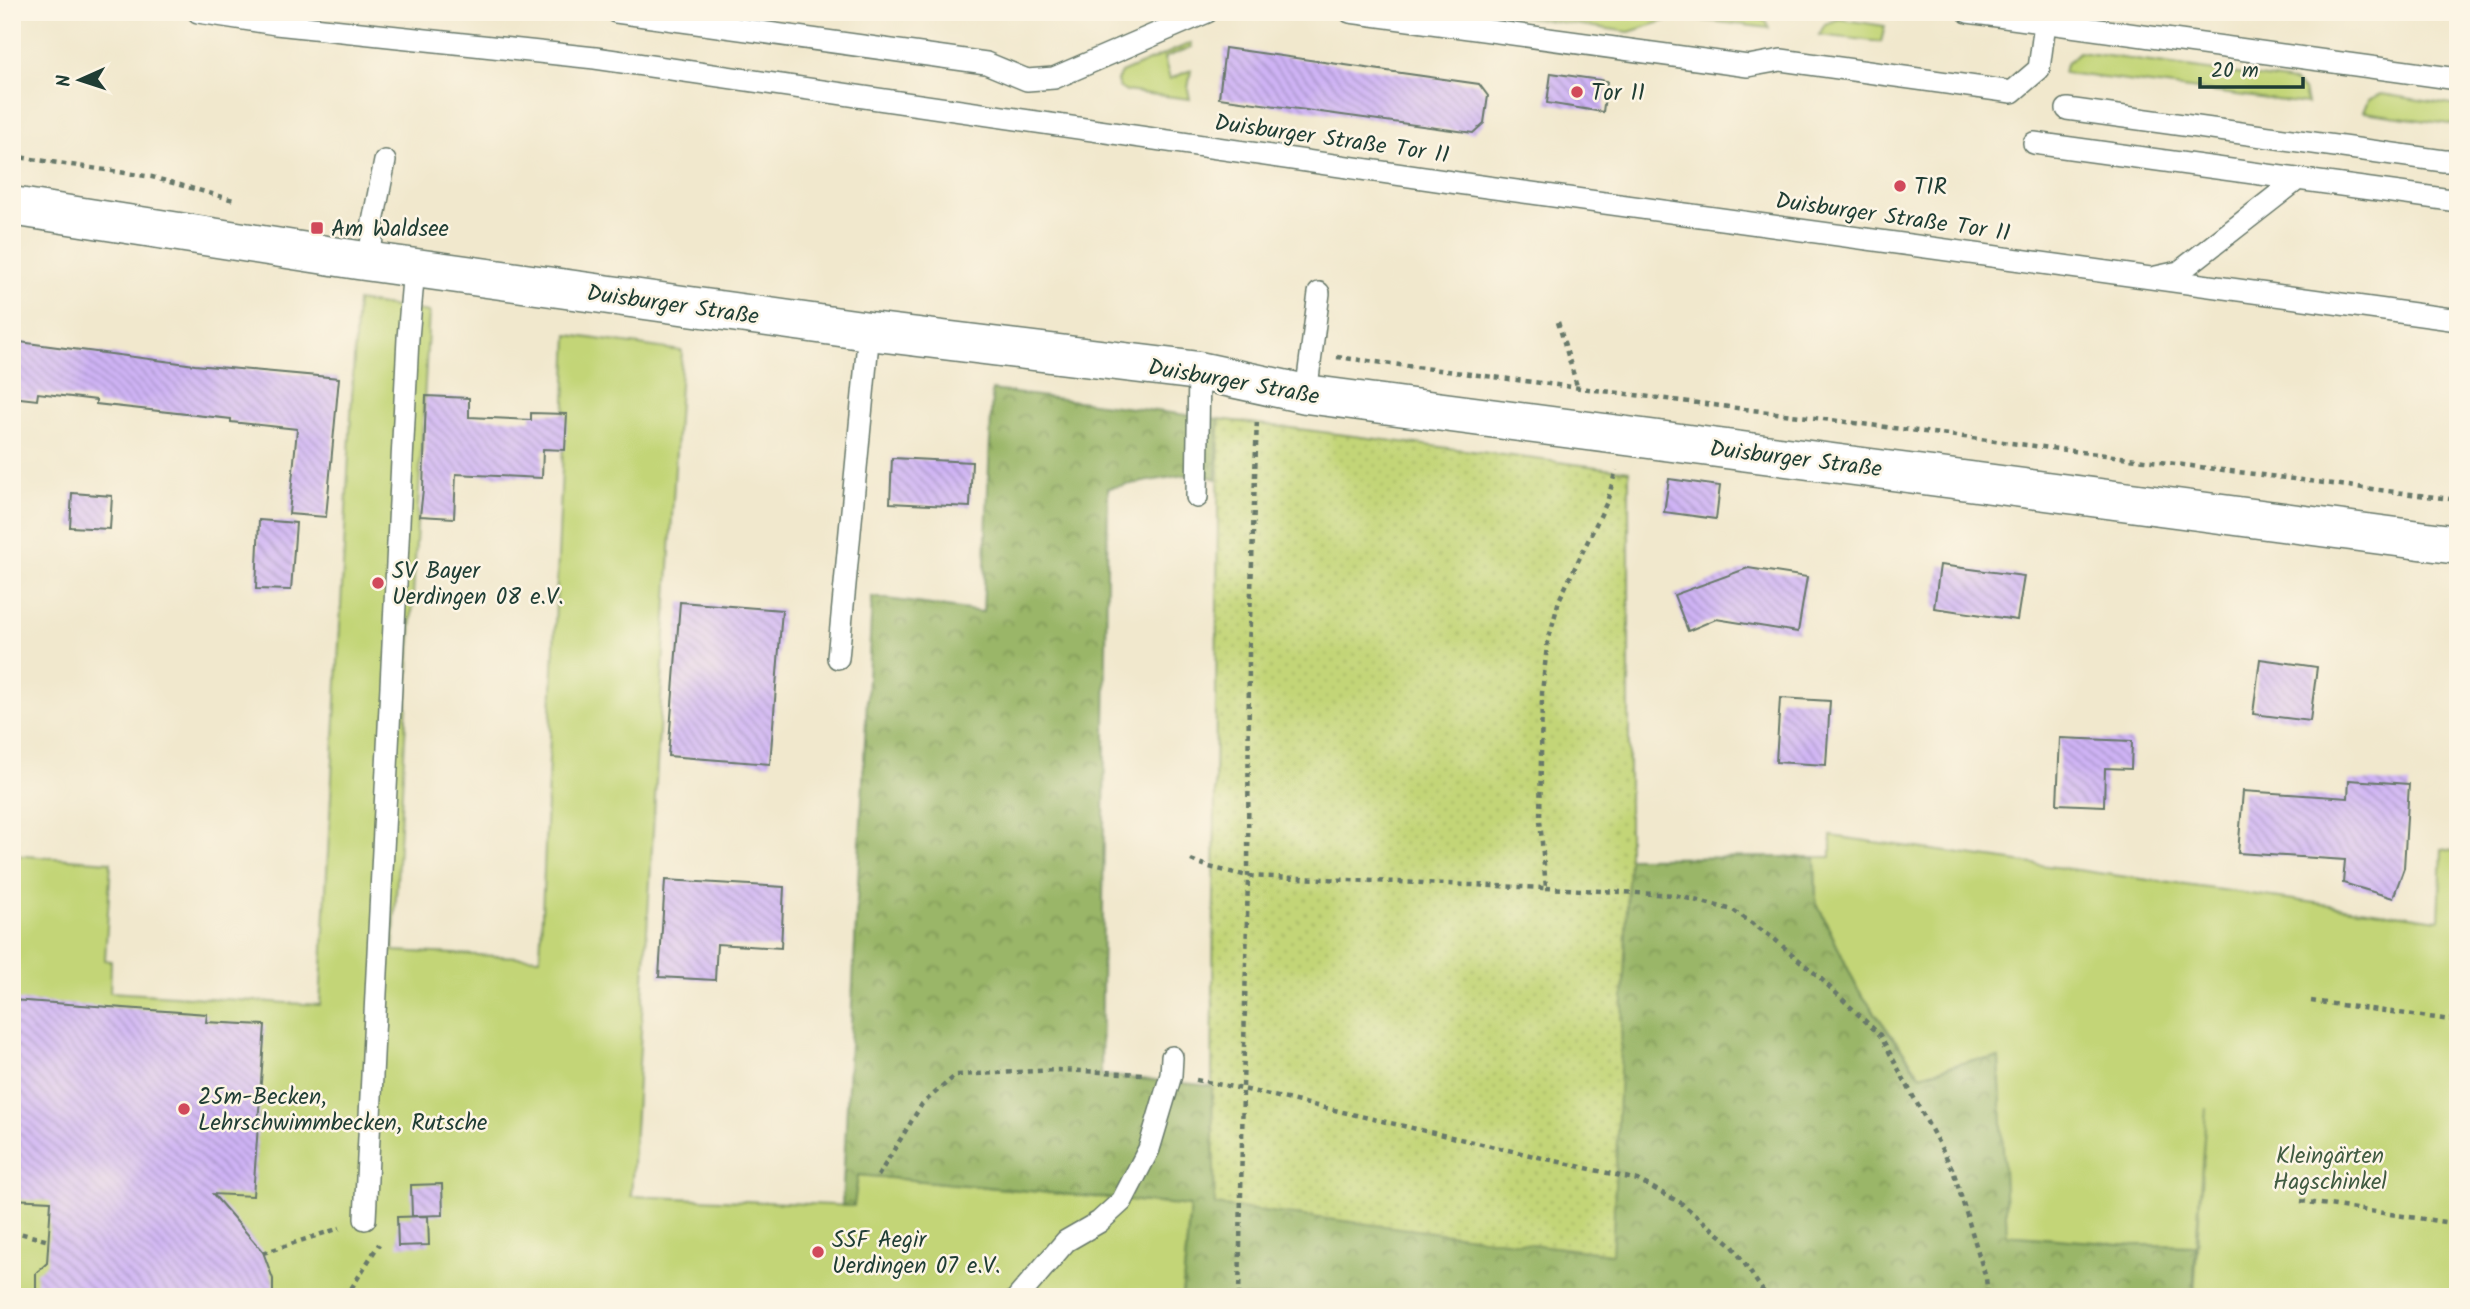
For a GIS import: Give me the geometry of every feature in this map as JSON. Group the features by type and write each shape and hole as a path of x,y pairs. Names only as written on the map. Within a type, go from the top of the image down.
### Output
{"main road":[{"name":"Duisburger Straße","path":"12,206 370,262 869,331 1199,371 1306,394 2458,545"}],"lane":[{"name":"Duisburger Straße Tor 11","path":"198,12 276,24 595,58 1458,183 2458,320"},
{"path":"616,12 986,63 1027,80 1054,78 1207,12"},
{"path":"1350,12 1748,66 1781,60 2012,92 2039,69 2045,23"},
{"path":"1968,12 2458,79"},
{"path":"2067,109 2458,161"},
{"path":"2034,143 2458,201"},
{"path":"370,262 373,222 385,161"},
{"path":"2151,278 2179,272 2298,179"},
{"path":"365,1219 408,338 414,268"},
{"path":"1306,394 1319,293"},
{"path":"838,658 869,331"},
{"path":"1197,497 1199,371"},
{"path":"1018,1297 1066,1241 1099,1222 1122,1201 1149,1149 1171,1066"}],"path":[{"path":"1558,322 1577,386"},
{"path":"1239,1297 1248,876 1249,648 1257,414"},
{"path":"1546,888 1540,820 1542,692 1547,646 1559,600 1607,502 1618,463"},
{"path":"1191,860 1248,876 1675,895 1733,910 1773,938 1818,976 1880,1035 1952,1170 1986,1278 1988,1297"},
{"path":"2311,1002 2458,1021"},
{"path":"878,1177 922,1104 956,1075 1171,1066 1243,1089 1639,1180 1681,1203 1732,1245 1767,1297"},
{"path":"2301,1201 2458,1224"},
{"path":"263,1252 365,1219 382,1241 346,1297"},
{"path":"12,1231 48,1241"}],"green space":[{"path":"1491,12 1709,12 1761,19 1767,22 1769,28 1677,17 1629,32"},
{"path":"1839,19 1885,26 1881,42 1819,35 1825,24"},
{"path":"1191,43 1192,47 1164,58 1170,79 1191,70 1188,89 1190,99 1125,91 1119,87 1117,81 1121,73"},
{"path":"2079,52 2294,82 2304,90 2307,104 2064,73 2066,64"},
{"path":"2381,94 2458,106 2458,123 2363,112 2368,100"},
{"name":"SV Bayer Uerdingen 08 e.V.","path":"357,301 429,312 393,951 540,958 568,335 682,351 631,1196 853,1206 858,1175 1190,1206 1182,1297 12,1297 12,855 111,862 105,960 111,961 110,992 320,1005"},
{"path":"992,390 1219,419 1216,479 1196,473 1108,488 1101,1075 1212,1086 1215,1205 1612,1254 1629,858 1815,857 1816,901 1857,988 1920,1075 1973,1060 1999,1058 2007,1235 2133,1245 2196,1246 2193,1297 1182,1297 1190,1206 858,1175 854,1206 842,1206 872,597 983,612"},
{"path":"1219,419 1629,471 1629,858 1612,1254 1215,1205 1212,1086"},
{"name":"Kleingärten Hagschinkel","path":"1831,836 2439,920 2442,849 2458,852 2458,1297 2194,1297 2206,1108 2196,1246 2133,1245 2006,1236 1999,1059 1973,1060 1921,1075 1857,988 1816,901 1815,857 1831,857"}],"building":[{"path":"1225,48 1479,84 1488,96 1484,123 1473,133 1219,98"},
{"name":"Tor 11","path":"1551,73 1607,81 1603,112 1547,103"},
{"path":"12,341 195,365 339,378 326,517 289,514 297,429 96,404 96,400 38,393 37,400 12,397"},
{"path":"426,396 469,398 469,417 531,420 531,413 567,414 565,450 543,449 542,478 456,474 454,518 420,516"},
{"path":"892,458 972,462 970,507 890,503"},
{"path":"1669,479 1720,486 1716,519 1664,512"},
{"path":"72,493 112,496 110,529 70,527"},
{"path":"259,520 296,523 291,590 256,589"},
{"path":"1940,565 2024,576 2017,620 1934,608"},
{"path":"1748,568 1807,577 1798,632 1716,619 1688,631 1674,595"},
{"path":"680,602 782,610 770,764 668,756"},
{"path":"2260,659 2317,667 2310,721 2253,714"},
{"path":"1780,698 1830,701 1826,765 1776,762"},
{"path":"2060,738 2132,741 2131,769 2105,768 2104,806 2057,804"},
{"path":"2349,780 2409,784 2404,868 2393,898 2343,883 2345,860 2238,853 2243,791 2348,798"},
{"path":"665,880 784,887 781,948 717,944 715,980 659,977"},
{"path":"12,1000 207,1014 206,1022 265,1025 253,1196 213,1194 263,1252 273,1279 273,1297 52,1297 36,1290 36,1273 47,1263 51,1201 12,1199"},
{"path":"442,1184 443,1215 412,1216 411,1185"},
{"path":"428,1216 429,1245 398,1246 397,1217"}],"place":[{"name":"Tor 11","path":"1577,92"},
{"name":"TIR","path":"1900,186"},
{"name":"Am Waldsee","path":"317,228"},
{"name":"SV Bayer Uerdingen 08 e.V.","path":"378,583"},
{"name":"25m-Becken, Lehrschwimmbecken, Rutsche","path":"184,1109"},
{"name":"SSF Aegir Uerdingen 07 e.V.","path":"818,1252"}]}
